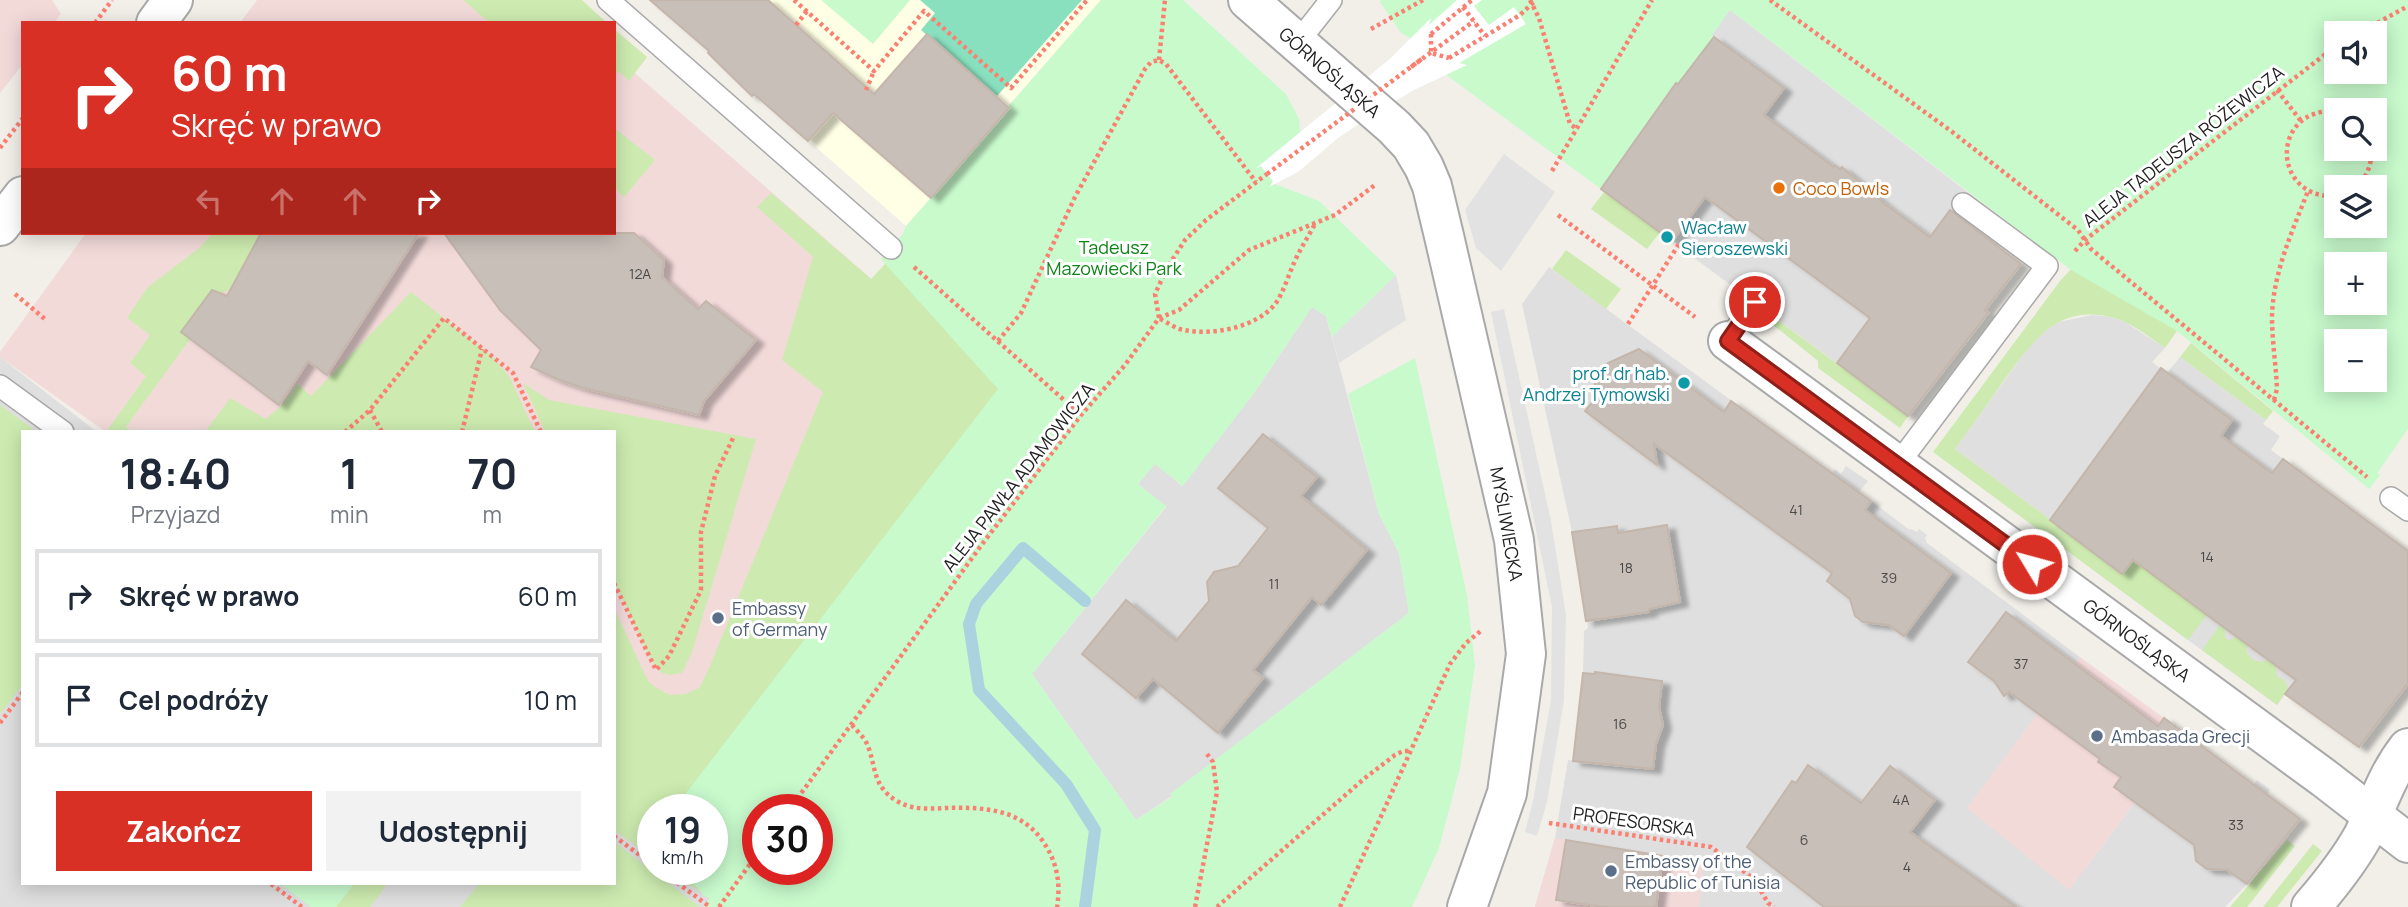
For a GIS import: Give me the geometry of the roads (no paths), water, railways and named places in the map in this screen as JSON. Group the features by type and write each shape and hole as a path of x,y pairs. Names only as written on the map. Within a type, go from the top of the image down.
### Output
{"street":[{"path":"157,21 173,0"},
{"name":"GÓRNOŚLĄSKA","path":"1248,0 1394,127 1411,145"},
{"name":"MYŚLIWIECKA","path":"1411,145 1424,167 1435,198 1514,540 1526,654 1507,793 1467,907"},
{"path":"0,226 21,199"},
{"name":"GÓRNOŚLĄSKA","path":"1728,341 2408,843"},
{"path":"2311,907 2349,859 2372,816 2385,783 2408,748"}],"lane":[{"path":"608,0 891,248"},
{"path":"1298,42 1331,0"},
{"path":"1898,464 2047,266 1963,204"},
{"path":"1728,341 1755,302"},
{"path":"0,386 60,430"}],"waterway":[{"path":"1085,601 1023,548 976,604 969,624 979,690 1066,784 1095,830 1085,907"}],"place":[{"name":"Coco Bowls","path":"1779,188"},
{"name":"Wacław Sieroszewski","path":"1667,237"},
{"name":"prof. dr hab. Andrzej Tymowski","path":"1684,383"},
{"name":"Embassy of Germany","path":"718,618"},
{"name":"Ambasada Grecji","path":"2097,736"},
{"name":"Embassy of the Republic of Tunisia","path":"1611,871"}],"park label":[{"name":"Tadeusz Mazowiecki Park","path":"1114,257"}]}
